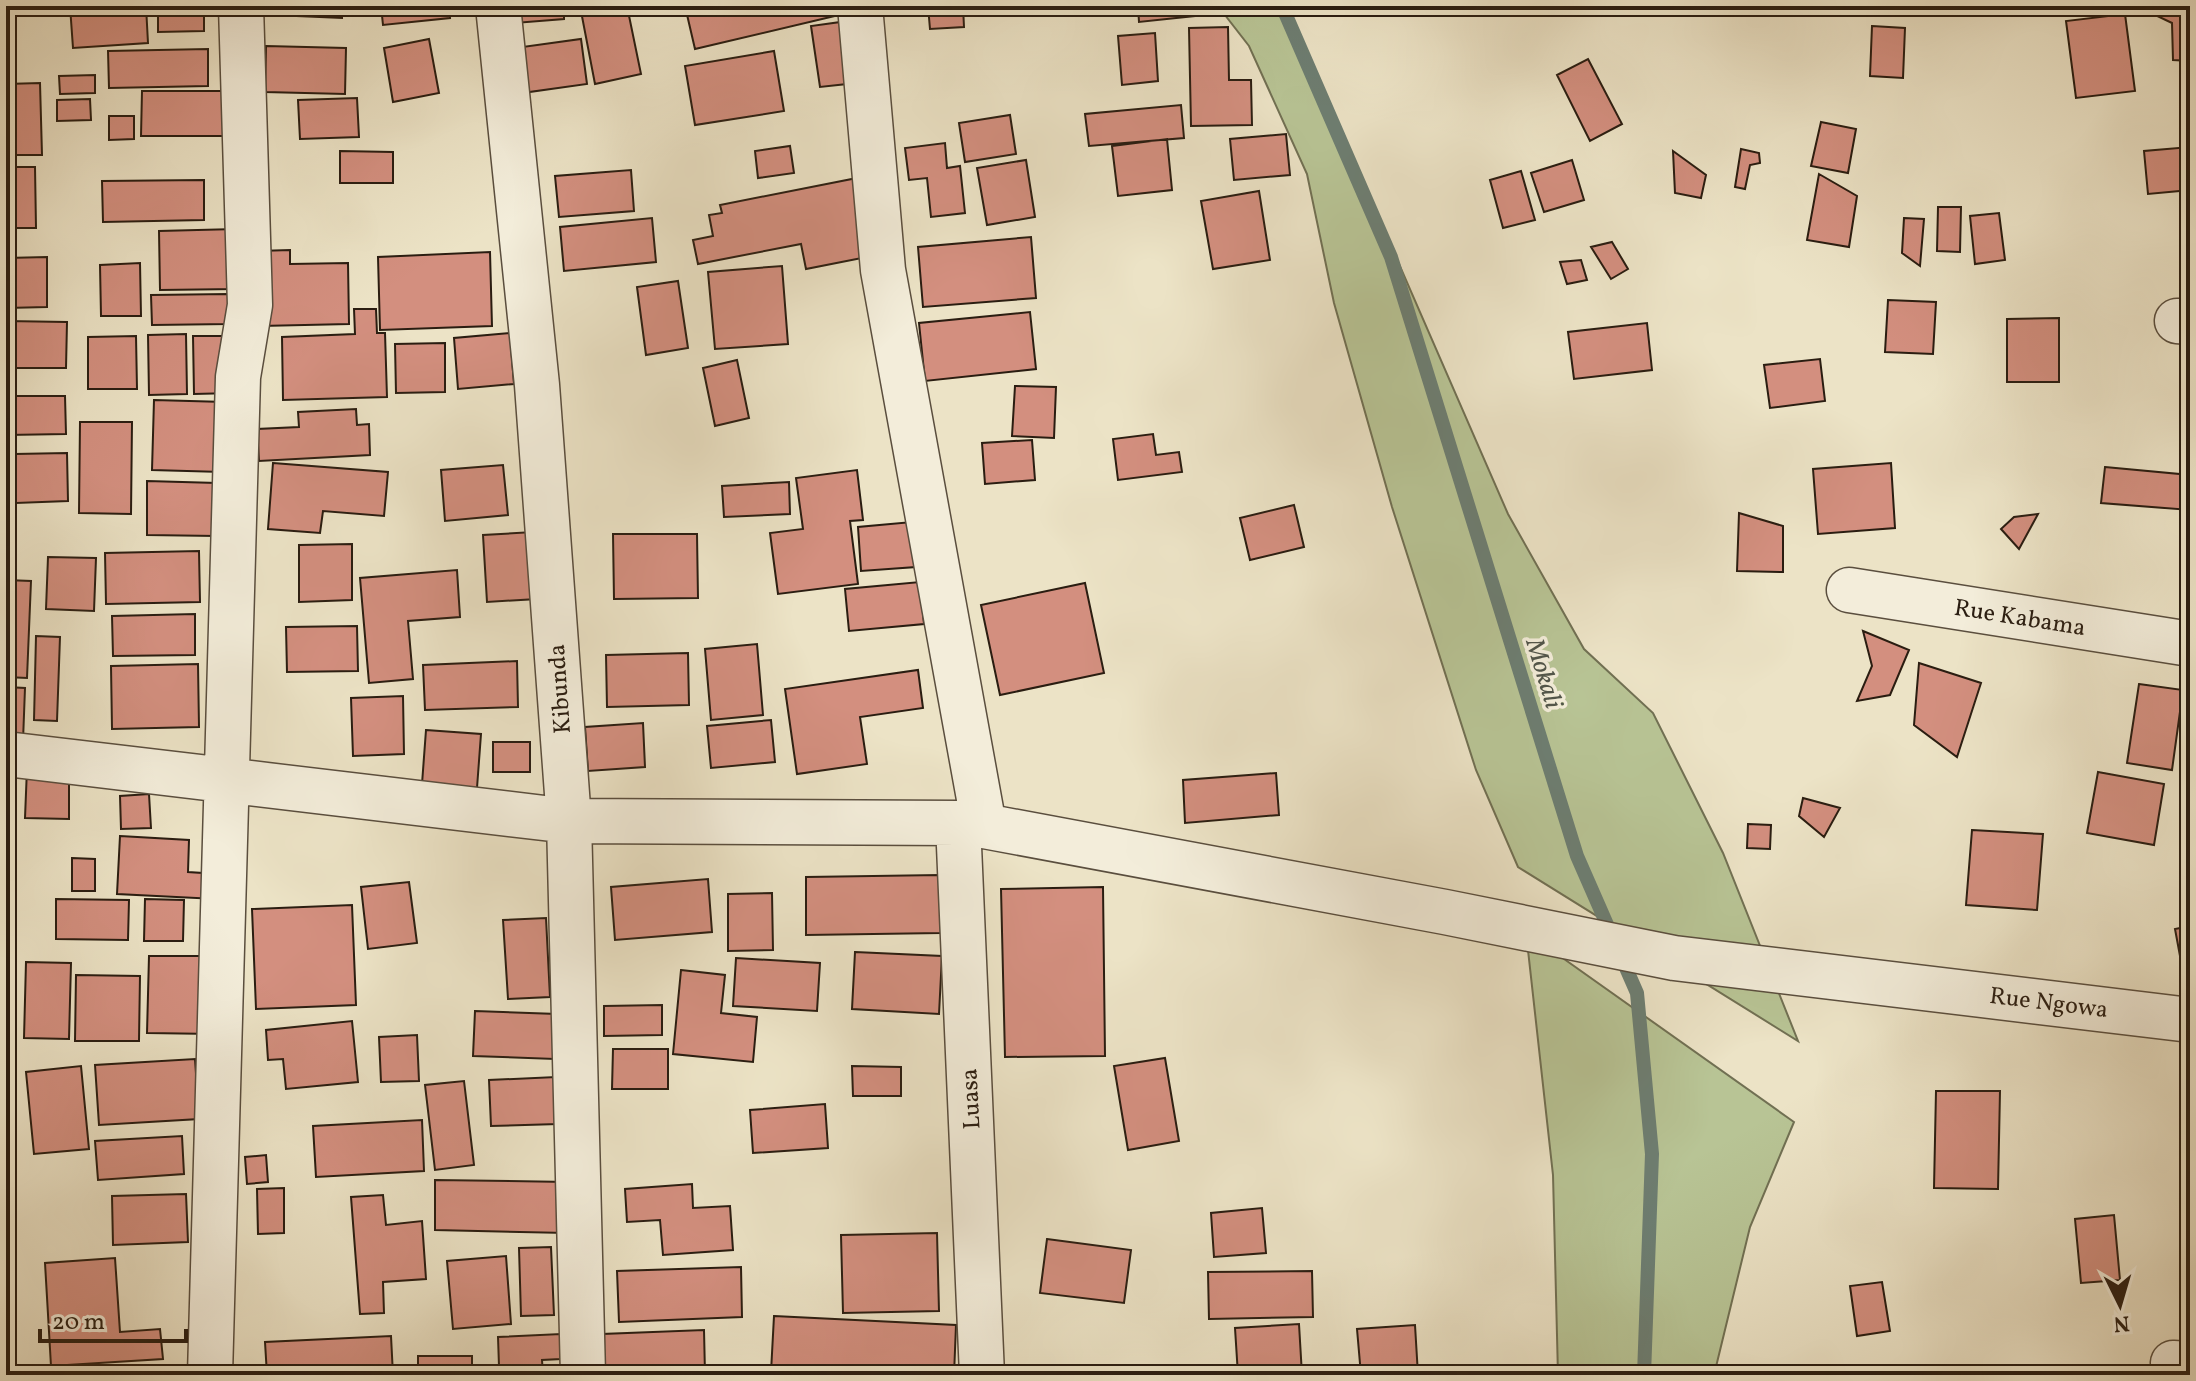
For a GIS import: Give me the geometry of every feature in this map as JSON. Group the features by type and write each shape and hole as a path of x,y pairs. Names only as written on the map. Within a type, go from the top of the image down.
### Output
{"street":[{"path":"210,1375 238,377 250,305 241,6"},
{"name":"Kibunda","path":"498,6 537,385 569,821 583,1375"},
{"name":"Luasa","path":"860,6 883,270 971,824 982,1375"},
{"name":"Rue Kabama","path":"1849,590 2190,644"},
{"name":"Rue Ngowa","path":"6,754 569,821 971,824 1674,958 2190,1020"}],"green space":[{"path":"1218,6 1277,6 1365,186 1508,514 1584,649 1653,713 1723,853 1798,1041 1518,867 1476,770 1392,507 1334,303 1307,174 1249,46"},
{"path":"1526,932 1794,1122 1750,1227 1714,1375 1558,1375 1553,1175"}],"building":[{"path":"70,6 146,6 148,43 73,48"},
{"path":"158,6 204,6 204,31 158,32"},
{"path":"275,6 342,6 342,18 274,15"},
{"path":"381,6 449,6 450,18 383,25"},
{"path":"513,6 564,6 564,19 515,23"},
{"path":"580,6 627,6 641,74 595,84"},
{"path":"685,6 837,6 839,15 695,49"},
{"path":"928,6 963,6 964,27 930,29"},
{"path":"1138,6 1203,6 1204,15 1139,22"},
{"path":"2157,6 2190,6 2190,61 2173,60 2172,23 2155,15"},
{"path":"2125,14 2135,91 2076,98 2066,21"},
{"path":"848,21 856,83 820,87 811,26"},
{"path":"6,22 10,22 13,64 6,65"},
{"path":"1872,26 1905,28 1903,78 1870,76"},
{"path":"1228,27 1229,80 1251,80 1252,125 1191,126 1189,28"},
{"path":"1155,33 1158,81 1122,85 1118,36"},
{"path":"429,39 439,93 393,102 384,48"},
{"path":"581,39 587,84 522,93 515,48"},
{"path":"266,46 346,48 345,94 265,92"},
{"path":"208,49 208,86 109,88 108,51"},
{"path":"774,51 784,111 695,125 685,66"},
{"path":"1588,59 1622,124 1590,141 1557,75"},
{"path":"95,75 95,93 60,94 59,76"},
{"path":"40,83 42,155 6,155 6,84"},
{"path":"142,91 224,91 223,136 141,136"},
{"path":"357,98 359,137 300,139 298,100"},
{"path":"90,99 91,120 57,121 57,100"},
{"path":"1181,105 1184,138 1089,146 1085,114"},
{"path":"1010,115 1016,154 965,162 959,123"},
{"path":"109,116 134,116 134,139 109,140"},
{"path":"1821,122 1856,129 1848,173 1811,166"},
{"path":"1286,134 1290,175 1234,180 1230,139"},
{"path":"1167,139 1172,190 1118,196 1112,146"},
{"path":"945,143 947,168 960,166 965,213 931,217 927,178 909,180 905,148"},
{"path":"790,146 794,173 758,178 755,151"},
{"path":"2190,147 2190,190 2148,194 2144,151"},
{"path":"1741,149 1759,153 1760,163 1750,165 1745,189 1735,187"},
{"path":"340,151 393,152 393,183 340,183"},
{"path":"1673,151 1706,175 1701,198 1675,193"},
{"path":"1026,160 1035,217 987,225 977,168"},
{"path":"1572,160 1584,200 1544,212 1531,173"},
{"path":"6,167 35,167 36,228 6,228"},
{"path":"631,170 634,211 559,217 555,176"},
{"path":"1521,171 1535,220 1503,228 1490,180"},
{"path":"1819,174 1857,196 1849,247 1807,240"},
{"path":"857,178 872,256 806,269 801,244 698,264 693,240 713,236 709,215 722,213 720,205"},
{"path":"204,180 204,220 103,222 102,181"},
{"path":"1259,191 1270,260 1213,269 1201,201"},
{"path":"1938,207 1961,207 1960,252 1937,251"},
{"path":"1999,213 2005,260 1975,264 1970,216"},
{"path":"652,218 656,262 564,271 560,227"},
{"path":"1904,218 1924,219 1920,266 1902,253"},
{"path":"236,229 237,289 160,290 159,231"},
{"path":"1031,237 1036,298 923,307 918,247"},
{"path":"1612,242 1628,269 1611,279 1591,247"},
{"path":"290,250 290,264 348,263 349,324 260,326 258,251"},
{"path":"490,252 492,326 380,330 378,257"},
{"path":"47,257 47,307 6,308 6,258"},
{"path":"1581,260 1587,280 1567,284 1560,262"},
{"path":"140,263 141,316 101,316 100,265"},
{"path":"782,266 788,344 715,349 708,272"},
{"path":"678,281 688,348 646,355 637,287"},
{"path":"228,294 229,324 152,325 151,295"},
{"path":"1888,300 1936,302 1933,354 1885,352"},
{"path":"354,309 376,309 377,333 385,333 387,397 283,400 282,337 355,334"},
{"path":"1030,312 1036,369 925,381 919,323"},
{"path":"2059,318 2059,382 2007,382 2007,319"},
{"path":"6,321 67,322 66,368 6,368"},
{"path":"1647,323 1652,370 1574,379 1568,332"},
{"path":"510,333 514,384 458,389 454,338"},
{"path":"186,334 187,394 149,395 148,335"},
{"path":"136,336 137,389 88,389 88,337"},
{"path":"193,336 232,336 233,393 194,394"},
{"path":"445,343 445,392 396,393 395,344"},
{"path":"1820,359 1825,401 1770,408 1764,365"},
{"path":"737,360 749,418 715,426 703,368"},
{"path":"1015,386 1056,387 1054,438 1012,436"},
{"path":"6,396 65,396 66,434 6,435"},
{"path":"154,400 225,402 222,472 152,470"},
{"path":"356,409 357,425 369,424 370,455 259,461 257,429 299,427 298,412"},
{"path":"80,422 132,422 131,514 79,513"},
{"path":"1153,434 1156,455 1179,452 1182,472 1118,480 1113,439"},
{"path":"1032,440 1035,480 985,484 982,443"},
{"path":"6,449 15,449 16,529 6,529"},
{"path":"67,453 68,501 16,503 15,454"},
{"path":"273,463 388,472 384,516 323,511 320,533 268,529"},
{"path":"1891,463 1895,528 1818,534 1813,469"},
{"path":"503,465 508,515 445,521 441,470"},
{"path":"2105,467 2190,475 2190,510 2101,503"},
{"path":"857,470 863,520 850,521 858,584 778,594 770,533 803,529 796,478"},
{"path":"147,481 217,483 216,536 147,535"},
{"path":"789,482 790,514 724,517 722,486"},
{"path":"1294,505 1304,547 1250,560 1240,518"},
{"path":"1739,513 1783,526 1783,572 1737,571"},
{"path":"2038,514 2019,549 2001,529 2014,517"},
{"path":"912,522 916,567 861,571 858,527"},
{"path":"533,532 537,599 487,602 483,535"},
{"path":"613,534 697,534 698,598 614,599"},
{"path":"352,544 352,600 299,602 299,545"},
{"path":"199,551 200,602 106,604 105,553"},
{"path":"48,557 96,558 94,611 46,609"},
{"path":"457,570 460,617 408,621 413,679 369,683 360,578"},
{"path":"6,580 31,581 27,678 6,677"},
{"path":"920,582 924,624 849,631 845,589"},
{"path":"1085,583 1104,673 1000,695 981,605"},
{"path":"195,614 195,655 113,656 112,616"},
{"path":"357,626 358,671 287,672 286,627"},
{"path":"1863,631 1909,650 1890,695 1857,701 1872,666"},
{"path":"36,636 60,637 57,721 34,720"},
{"path":"757,644 763,715 711,720 705,649"},
{"path":"688,653 689,705 607,707 606,655"},
{"path":"517,661 518,707 425,710 423,665"},
{"path":"1919,663 1981,683 1957,757 1914,725"},
{"path":"198,664 199,727 112,729 111,666"},
{"path":"918,670 923,708 860,717 867,764 797,774 785,689"},
{"path":"2139,684 2183,690 2172,770 2127,763"},
{"path":"6,687 25,688 23,741 6,740"},
{"path":"403,696 404,754 353,756 351,698"},
{"path":"771,720 775,762 711,768 707,726"},
{"path":"643,723 645,767 588,771 585,727"},
{"path":"426,730 481,734 477,788 422,784"},
{"path":"493,742 530,742 530,772 493,772"},
{"path":"27,768 69,768 69,819 25,818"},
{"path":"2098,772 2164,784 2154,845 2087,833"},
{"path":"1276,773 1279,815 1185,823 1183,780"},
{"path":"6,777 14,777 11,938 6,938"},
{"path":"149,794 151,828 121,829 120,796"},
{"path":"1803,798 1840,808 1824,837 1799,816"},
{"path":"1748,824 1771,825 1770,849 1747,848"},
{"path":"1972,830 2043,834 2037,910 1966,905"},
{"path":"120,836 189,840 188,872 218,874 216,899 117,894"},
{"path":"72,858 95,859 95,891 72,891"},
{"path":"940,875 941,933 806,935 806,877"},
{"path":"708,879 712,932 615,940 611,887"},
{"path":"409,882 417,943 368,949 361,887"},
{"path":"1103,887 1105,1056 1005,1057 1001,889"},
{"path":"772,893 773,950 728,951 728,894"},
{"path":"56,899 129,900 128,940 56,939"},
{"path":"145,899 184,900 183,941 144,941"},
{"path":"352,905 356,1005 256,1009 252,909"},
{"path":"546,918 550,997 508,999 503,920"},
{"path":"2190,926 2190,971 2183,972 2175,929"},
{"path":"855,952 942,956 939,1014 852,1009"},
{"path":"149,956 217,956 215,1034 147,1033"},
{"path":"736,958 820,963 817,1011 733,1006"},
{"path":"26,962 71,963 69,1039 24,1038"},
{"path":"681,970 725,975 721,1013 757,1017 753,1062 673,1054"},
{"path":"76,975 140,976 139,1041 75,1041"},
{"path":"662,1005 662,1035 604,1036 604,1006"},
{"path":"475,1011 557,1014 555,1059 473,1056"},
{"path":"352,1021 358,1082 286,1089 283,1059 268,1060 266,1030"},
{"path":"417,1035 419,1081 381,1082 379,1037"},
{"path":"613,1049 668,1049 668,1089 612,1089"},
{"path":"1165,1058 1179,1141 1128,1150 1114,1066"},
{"path":"195,1059 199,1119 99,1125 95,1065"},
{"path":"6,1066 12,1066 13,1142 6,1142"},
{"path":"81,1066 89,1149 34,1154 26,1072"},
{"path":"852,1066 901,1067 901,1096 853,1096"},
{"path":"556,1077 558,1124 491,1126 489,1080"},
{"path":"464,1081 474,1165 435,1170 425,1085"},
{"path":"1936,1091 2000,1091 1998,1189 1934,1188"},
{"path":"825,1104 828,1148 753,1153 750,1110"},
{"path":"422,1120 424,1171 316,1177 313,1126"},
{"path":"182,1136 184,1174 98,1180 95,1141"},
{"path":"266,1155 268,1182 247,1184 245,1157"},
{"path":"435,1180 569,1182 567,1233 435,1230"},
{"path":"692,1184 693,1208 730,1206 733,1250 663,1255 660,1220 627,1222 625,1189"},
{"path":"284,1188 284,1233 258,1234 257,1189"},
{"path":"186,1194 188,1242 113,1245 112,1196"},
{"path":"383,1195 386,1225 422,1221 426,1279 383,1282 384,1313 360,1314 351,1197"},
{"path":"1262,1208 1266,1253 1214,1257 1211,1213"},
{"path":"2114,1215 2120,1280 2081,1283 2075,1219"},
{"path":"937,1233 939,1311 843,1313 841,1235"},
{"path":"1047,1239 1131,1250 1124,1303 1040,1293"},
{"path":"551,1247 554,1315 521,1316 519,1248"},
{"path":"506,1256 511,1324 453,1329 447,1261"},
{"path":"115,1258 120,1332 160,1329 163,1359 51,1366 45,1263"},
{"path":"741,1267 742,1317 619,1322 617,1271"},
{"path":"1312,1271 1313,1317 1209,1319 1208,1272"},
{"path":"1882,1282 1890,1331 1857,1336 1850,1286"},
{"path":"774,1316 956,1325 954,1375 771,1372"},
{"path":"1299,1324 1302,1375 1238,1375 1235,1328"},
{"path":"1415,1325 1418,1375 1361,1375 1357,1329"},
{"path":"704,1330 705,1374 604,1375 602,1334"},
{"path":"561,1334 561,1359 542,1360 543,1375 523,1375 522,1365 499,1366 498,1337"},
{"path":"391,1336 393,1375 267,1375 265,1342"},
{"path":"418,1356 472,1356 472,1375 418,1375"}],"waterway":[{"name":"Mokali","path":"1282,6 1391,257 1577,856 1637,993 1652,1154 1644,1375"}]}
